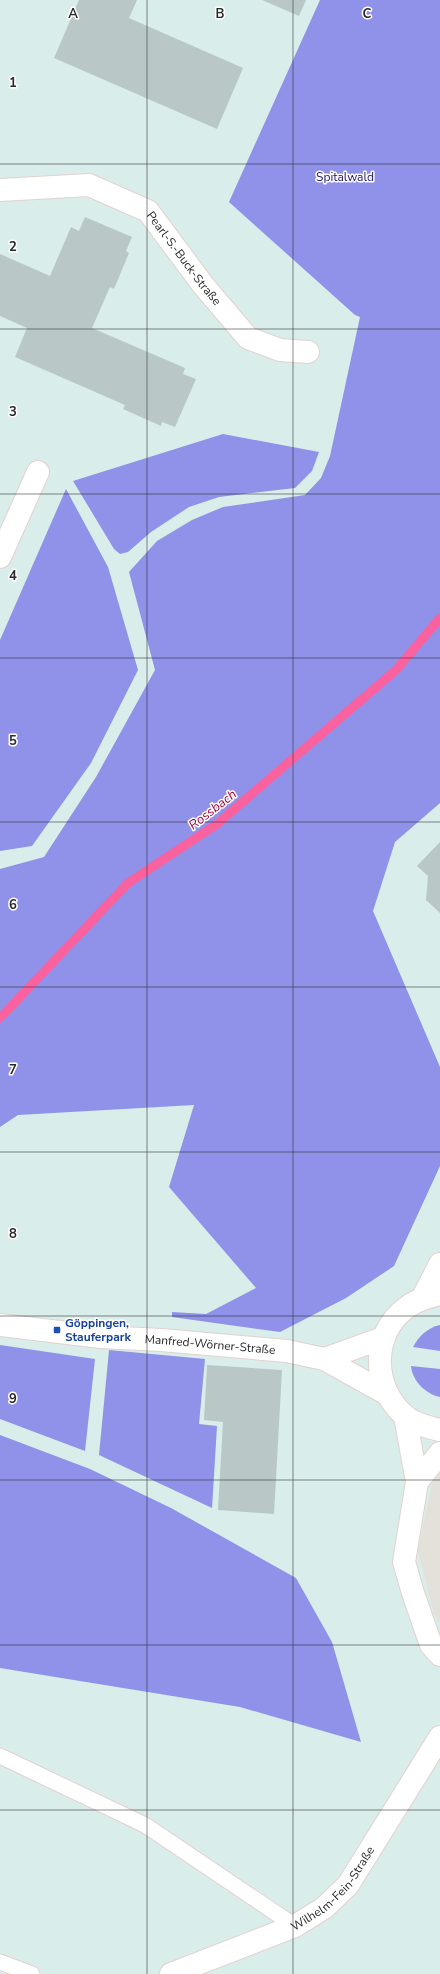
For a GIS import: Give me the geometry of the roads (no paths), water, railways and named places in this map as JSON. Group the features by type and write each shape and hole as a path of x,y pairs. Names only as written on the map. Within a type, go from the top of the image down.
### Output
{"street":[{"name":"Pearl-S.-Buck-Straße","path":"0,190 89,185 148,210 203,284 248,338 280,350 308,352"},
{"path":"0,557 38,472"},
{"path":"431,1296 440,1264"},
{"name":"Manfred-Wörner-Straße","path":"431,1296 401,1313 392,1322 383,1338 379,1357 380,1376 387,1394 405,1416 422,1425 440,1430"},
{"name":"Manfred-Wörner-Straße","path":"0,1325 102,1336 286,1351 324,1359 387,1394"},
{"path":"324,1359 383,1338"},
{"path":"405,1416 417,1482 404,1562 413,1593 432,1645 440,1655"},
{"path":"417,1482 440,1453"},
{"name":"Wilhelm-Fein-Straße","path":"171,1974 295,1926 324,1908 348,1885 440,1737"}],"lane":[{"path":"0,1756 145,1825 295,1926"},
{"path":"0,1962 32,1974"}],"waterway":[{"name":"Rossbach","path":"0,1018 128,883 217,824 396,670 440,618"}],"place":[{"name":"Göppingen, Stauferpark","path":"57,1330"}],"park label":[{"name":"Spitalwald","path":"345,177"}]}
